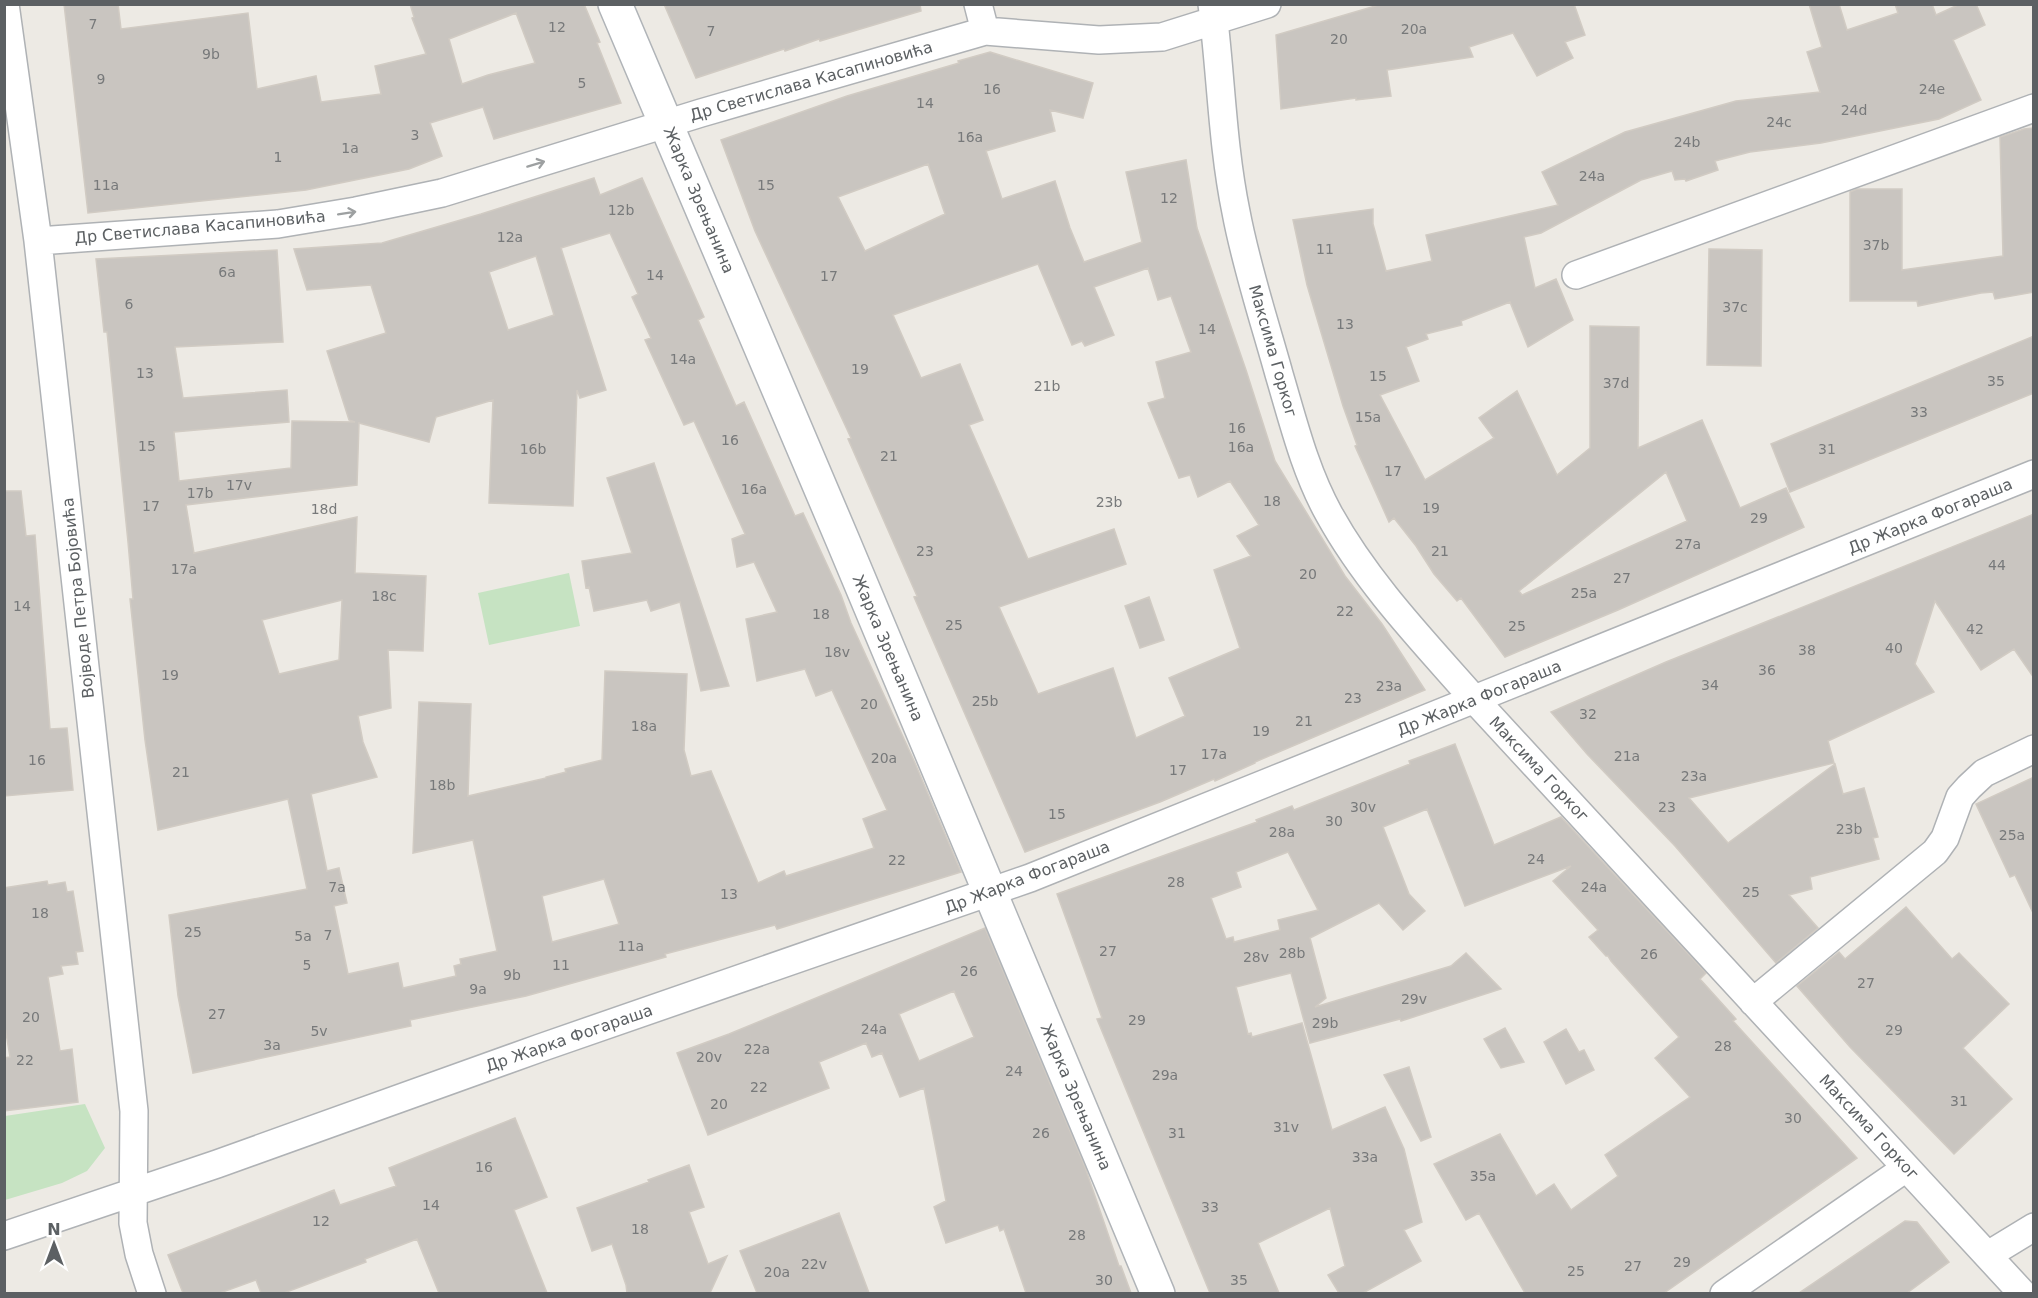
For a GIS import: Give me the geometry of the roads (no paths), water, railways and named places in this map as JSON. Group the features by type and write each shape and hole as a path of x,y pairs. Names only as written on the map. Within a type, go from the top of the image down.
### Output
{"street":[{"name":"Војводе Петра Бојовића","path":"5,4 16,172 38,241 134,1111 133,1223 139,1254 152,1293"},
{"name":"Жарка Зрењанина","path":"615,4 1158,1293"},
{"path":"978,4 985,31"},
{"name":"Др Светислава Касапиновића","path":"38,241 278,224 356,212 442,193 667,123 985,31 1099,40 1162,36 1213,13 1267,4"},
{"name":"Максима Горког","path":"1213,13 1224,126 1236,212 1291,414 1310,472 1329,514 1367,573 1416,634 2023,1293"},
{"path":"1576,275 2034,108"},
{"name":"Др Жарка Фогараша","path":"4,1236 990,893 2034,474"},
{"path":"1753,1002 1935,852 1945,838 1960,797 1984,773 2034,749"},
{"path":"1725,1293 1906,1168"},
{"path":"1988,1255 2034,1227"}]}
